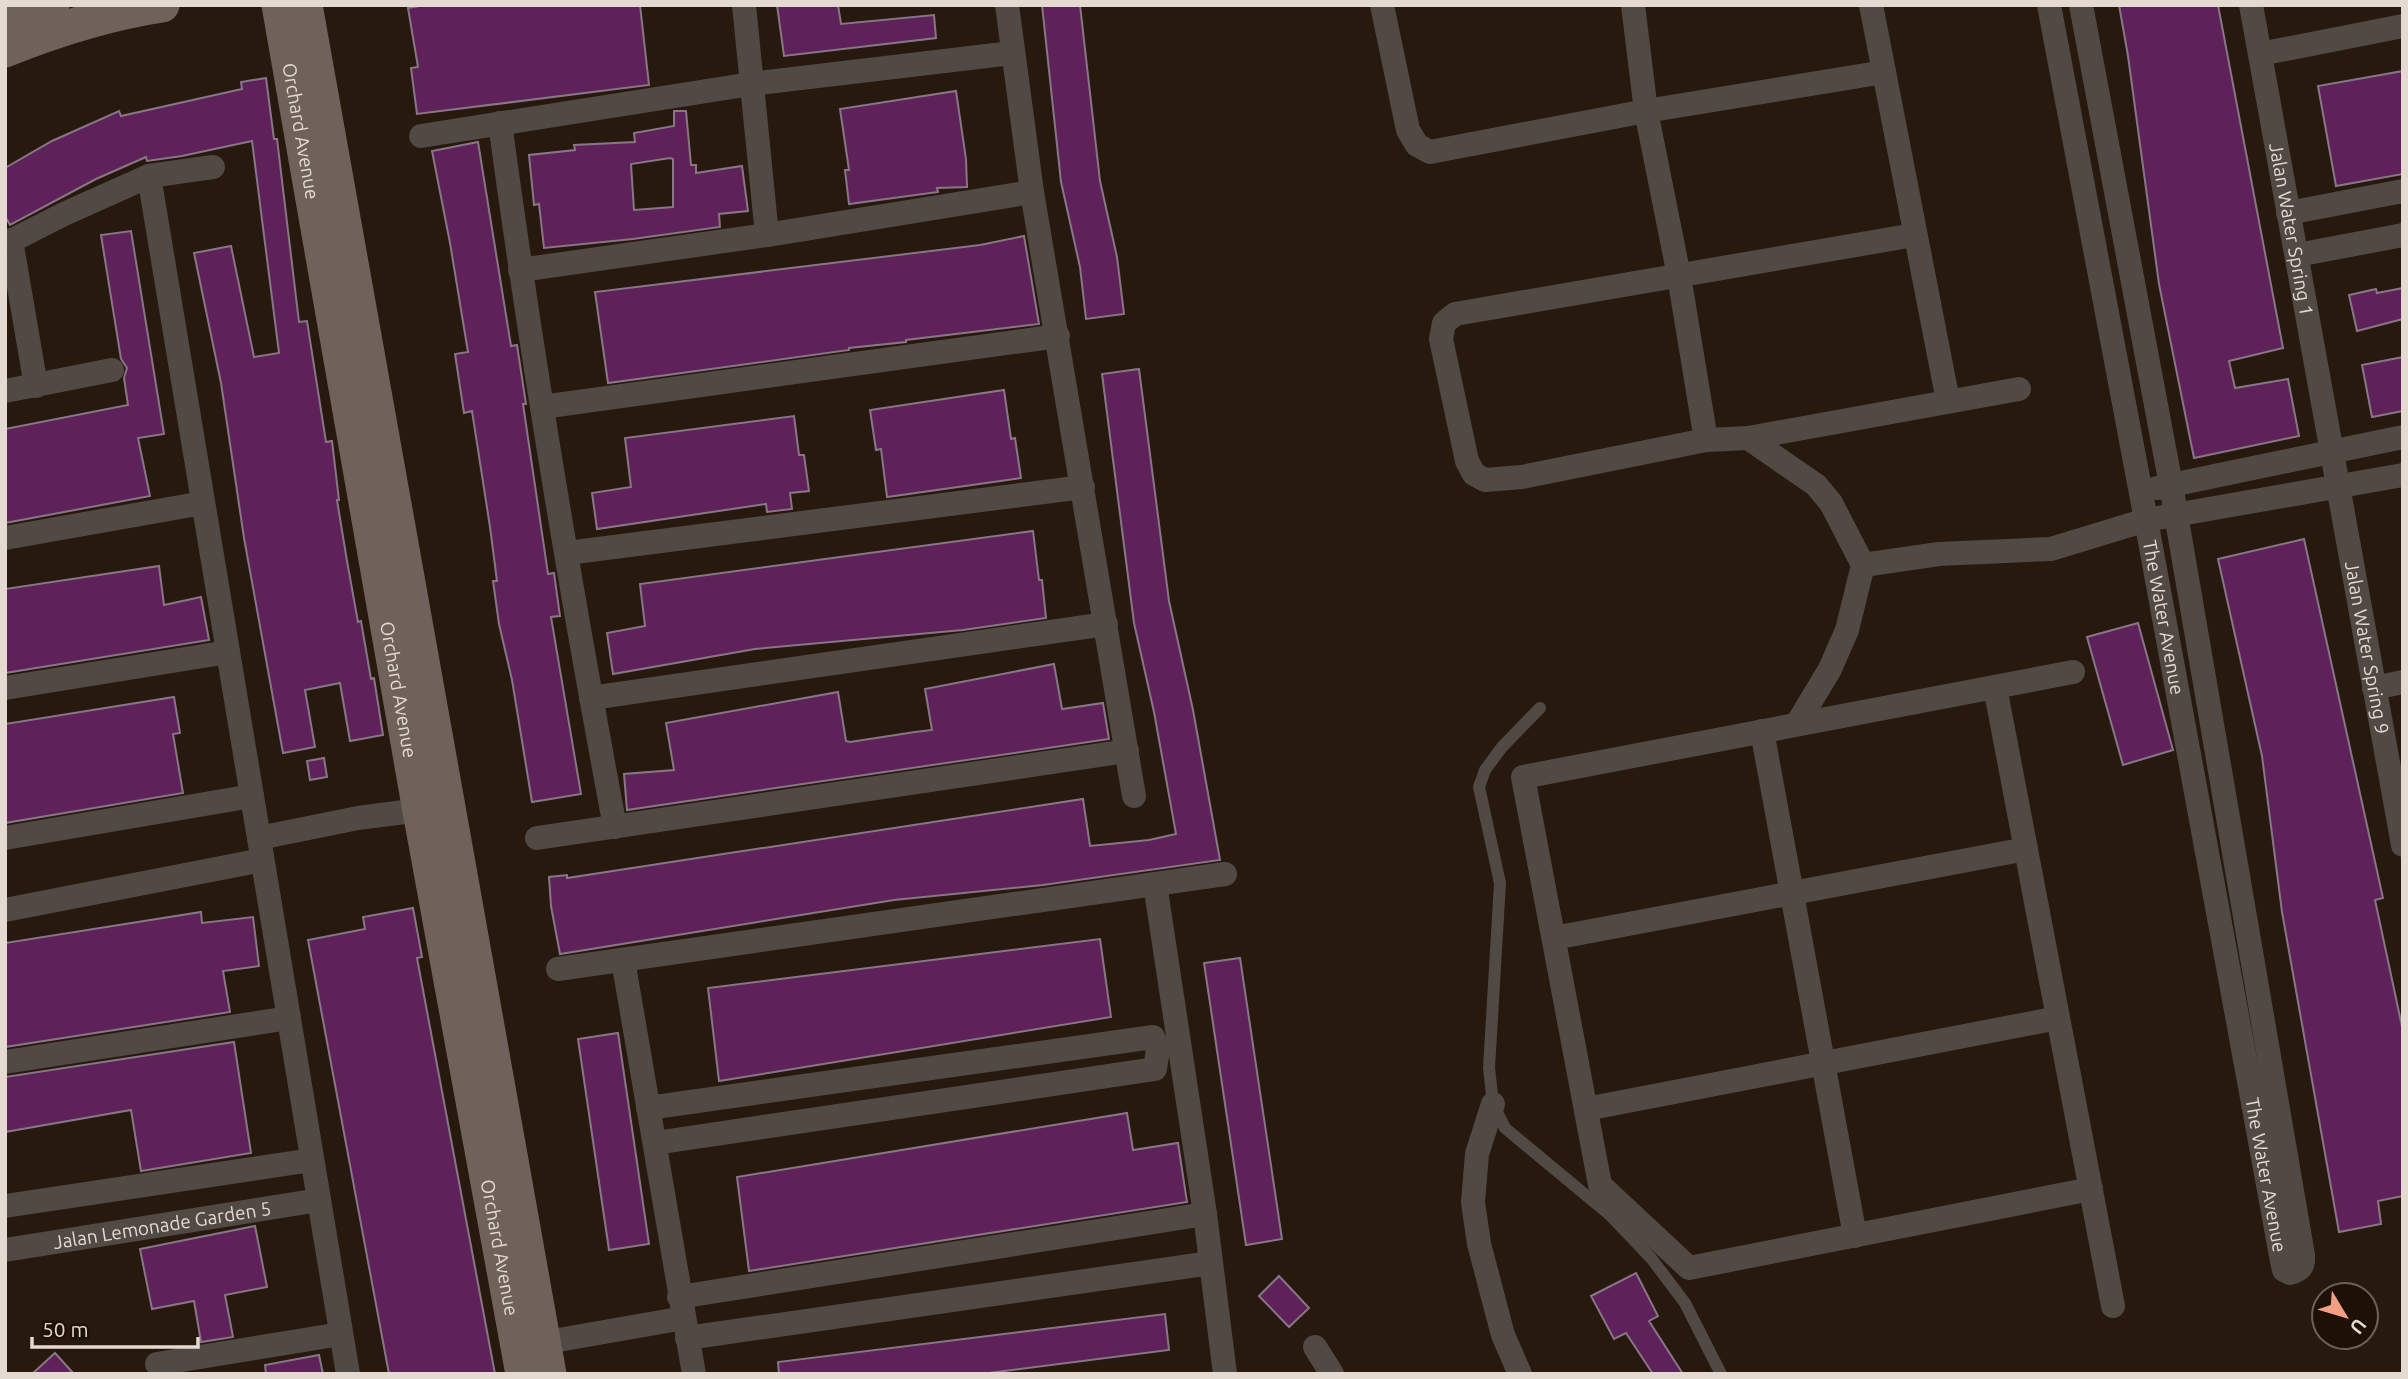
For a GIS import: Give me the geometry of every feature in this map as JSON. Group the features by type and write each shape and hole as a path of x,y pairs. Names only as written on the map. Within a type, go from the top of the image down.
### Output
{"street":[{"path":"5,20 51,5"},
{"path":"5,50 37,37 131,10 162,5"},
{"name":"Orchard Avenue","path":"279,5 365,420"},
{"name":"Orchard Avenue","path":"305,5 365,420 534,1359"},
{"path":"744,5 767,235"},
{"path":"1007,5 1032,192 1134,796"},
{"path":"1382,5 1408,130 1417,145 1430,152 1646,111 1884,72"},
{"path":"1633,5 1646,111 1679,276 1706,440"},
{"path":"1871,5 1948,401"},
{"name":"The Water Avenue","path":"2049,5 2282,1261 2284,1270 2290,1273 2299,1271 2304,1264 2303,1255 2171,485 2081,5"},
{"name":"Jalan Water Spring 1","path":"2251,5 2332,451"},
{"path":"2260,54 2403,26"},
{"path":"421,136 751,84 1012,53"},
{"path":"500,123 542,407 615,827"},
{"path":"36,386 8,242 149,176 214,167"},
{"path":"149,176 348,1374"},
{"path":"2288,213 2403,191"},
{"path":"520,270 767,235 1032,192"},
{"path":"1914,234 1455,314 1444,323 1441,339 1467,461 1474,474 1485,480 1522,477 1706,440 1748,438 2019,389"},
{"path":"2297,255 2403,235"},
{"path":"542,407 1058,336"},
{"path":"5,391 112,370"},
{"path":"2141,491 2403,437"},
{"path":"1748,438 1816,485 1831,503 1863,565 1847,630 1830,669 1797,724"},
{"name":"Jalan Water Spring 9","path":"2332,451 2374,688 2392,728 2403,845"},
{"path":"1863,565 1939,554 2051,549 2146,520 2403,475"},
{"path":"567,553 1083,486"},
{"path":"5,538 203,503"},
{"path":"591,698 1105,624"},
{"path":"5,688 228,652"},
{"path":"2073,672 1523,777 1600,1185 1689,1268 2091,1189"},
{"path":"2374,688 2403,682"},
{"path":"1995,687 2113,1306"},
{"path":"1762,731 1855,1236"},
{"path":"537,838 1127,751"},
{"path":"5,838 252,796"},
{"path":"5,910 260,849 358,818 433,808"},
{"path":"1554,939 2026,849"},
{"path":"558,970 1225,874"},
{"path":"1155,884 1205,1214 1225,1374"},
{"path":"623,960 694,1374"},
{"path":"5,1062 289,1018"},
{"path":"1586,1109 2058,1018"},
{"path":"648,1108 1153,1037 1158,1049 1155,1069 655,1143"},
{"path":"1493,1104 1478,1154 1473,1202 1479,1244 1503,1335 1520,1374"},
{"path":"5,1206 312,1160"},
{"name":"Jalan Lemonade Garden 5","path":"5,1250 319,1200"},
{"path":"534,1359 683,1318 1205,1214"},
{"path":"683,1318 1211,1263"},
{"path":"157,1364 341,1334"},
{"path":"1315,1347 1332,1374"}],"lane":[{"path":"1539,708 1502,747 1485,770 1479,787 1500,883 1489,1068 1493,1104 1505,1128 1611,1216 1651,1258 1685,1303 1721,1374"}],"building":[{"path":"425,5 640,5 649,85 417,114 411,68 418,67 408,8"},
{"path":"777,5 838,5 841,24 934,15 936,38 784,56"},
{"path":"1042,5 1080,5 1100,181 1117,257 1124,314 1086,319 1080,267 1061,182"},
{"path":"2119,5 2218,5 2283,348 2229,361 2235,388 2288,379 2299,436 2194,458 2159,284"},
{"path":"2403,71 2403,174 2336,186 2318,86"},
{"path":"266,78 274,139 277,139 299,322 307,321 326,442 332,441 337,500 347,561 371,679 374,678 383,735 350,741 340,683 305,690 315,747 283,753 244,538 221,383 194,253 231,246 254,357 279,353 252,141 182,156 147,161 146,157 96,179 10,225 5,216 5,168 52,141 119,111 121,116 242,89 241,82"},
{"path":"956,91 966,159 967,187 937,188 938,192 849,204 845,170 849,170 840,109"},
{"path":"674,111 686,111 691,165 696,165 696,173 742,166 748,211 719,214 720,227 544,248 539,204 534,205 529,155 575,150 574,145 635,142 634,133 674,126","holes":["673,159 673,207 634,210 631,164"]},
{"path":"478,142 511,346 517,345 548,574 554,573 560,616 551,617 581,794 532,802 512,680 499,624 493,581 497,581 472,411 464,413 455,354 468,352 432,151"},
{"path":"131,231 164,434 138,438 150,496 5,523 5,429 128,405 124,378 127,368 121,359 101,235"},
{"path":"1024,236 1039,324 906,340 608,383 595,292 980,245"},
{"path":"2403,288 2403,319 2357,331 2349,295 2376,289 2377,293"},
{"path":"2403,357 2403,411 2372,417 2362,365"},
{"path":"1139,369 1169,601 1193,710 1220,860 1043,885 894,900 560,954 551,906 549,877 567,875 567,878 1083,799 1090,846 1149,840 1176,834 1154,712 1134,623 1102,374"},
{"path":"1004,390 1011,439 1015,438 1021,478 887,497 881,449 876,450 870,410"},
{"path":"794,416 799,455 804,455 809,491 790,493 792,509 767,512 766,504 597,529 592,493 631,487 625,438"},
{"path":"1033,531 1046,618 963,630 755,649 613,674 607,633 645,626 640,584"},
{"path":"2304,539 2383,898 2375,900 2403,1031 2403,1196 2378,1201 2381,1224 2339,1232 2282,912 2262,756 2218,559"},
{"path":"159,566 164,605 201,597 209,640 5,673 5,589"},
{"path":"2138,623 2173,750 2123,765 2087,637"},
{"path":"1054,664 1062,709 1103,703 1109,739 627,810 624,774 674,770 666,723 838,692 846,741 932,730 925,689"},
{"path":"174,697 180,733 173,734 183,793 5,823 5,724"},
{"path":"324,758 327,777 310,780 307,761"},
{"path":"413,908 422,957 417,958 495,1374 389,1374 308,940 365,929 363,917"},
{"path":"201,912 202,923 253,917 259,966 223,971 230,1012 5,1047 5,943"},
{"path":"1100,939 1111,1017 719,1081 708,988"},
{"path":"1240,958 1282,1239 1246,1245 1204,963"},
{"path":"618,1033 649,1244 609,1250 578,1039"},
{"path":"234,1042 251,1153 141,1171 131,1110 5,1132 5,1077"},
{"path":"1127,1113 1133,1150 1178,1143 1187,1202 749,1271 737,1177"},
{"path":"255,1226 267,1287 225,1295 233,1337 201,1342 194,1301 152,1309 140,1249"},
{"path":"1636,1273 1658,1316 1649,1321 1683,1374 1653,1374 1626,1333 1614,1339 1591,1296"},
{"path":"1279,1276 1309,1308 1289,1327 1259,1296"},
{"path":"1165,1314 1169,1350 981,1374 779,1374 778,1362"},
{"path":"55,1353 74,1374 32,1374"},
{"path":"319,1355 323,1374 266,1374 265,1365"}]}
